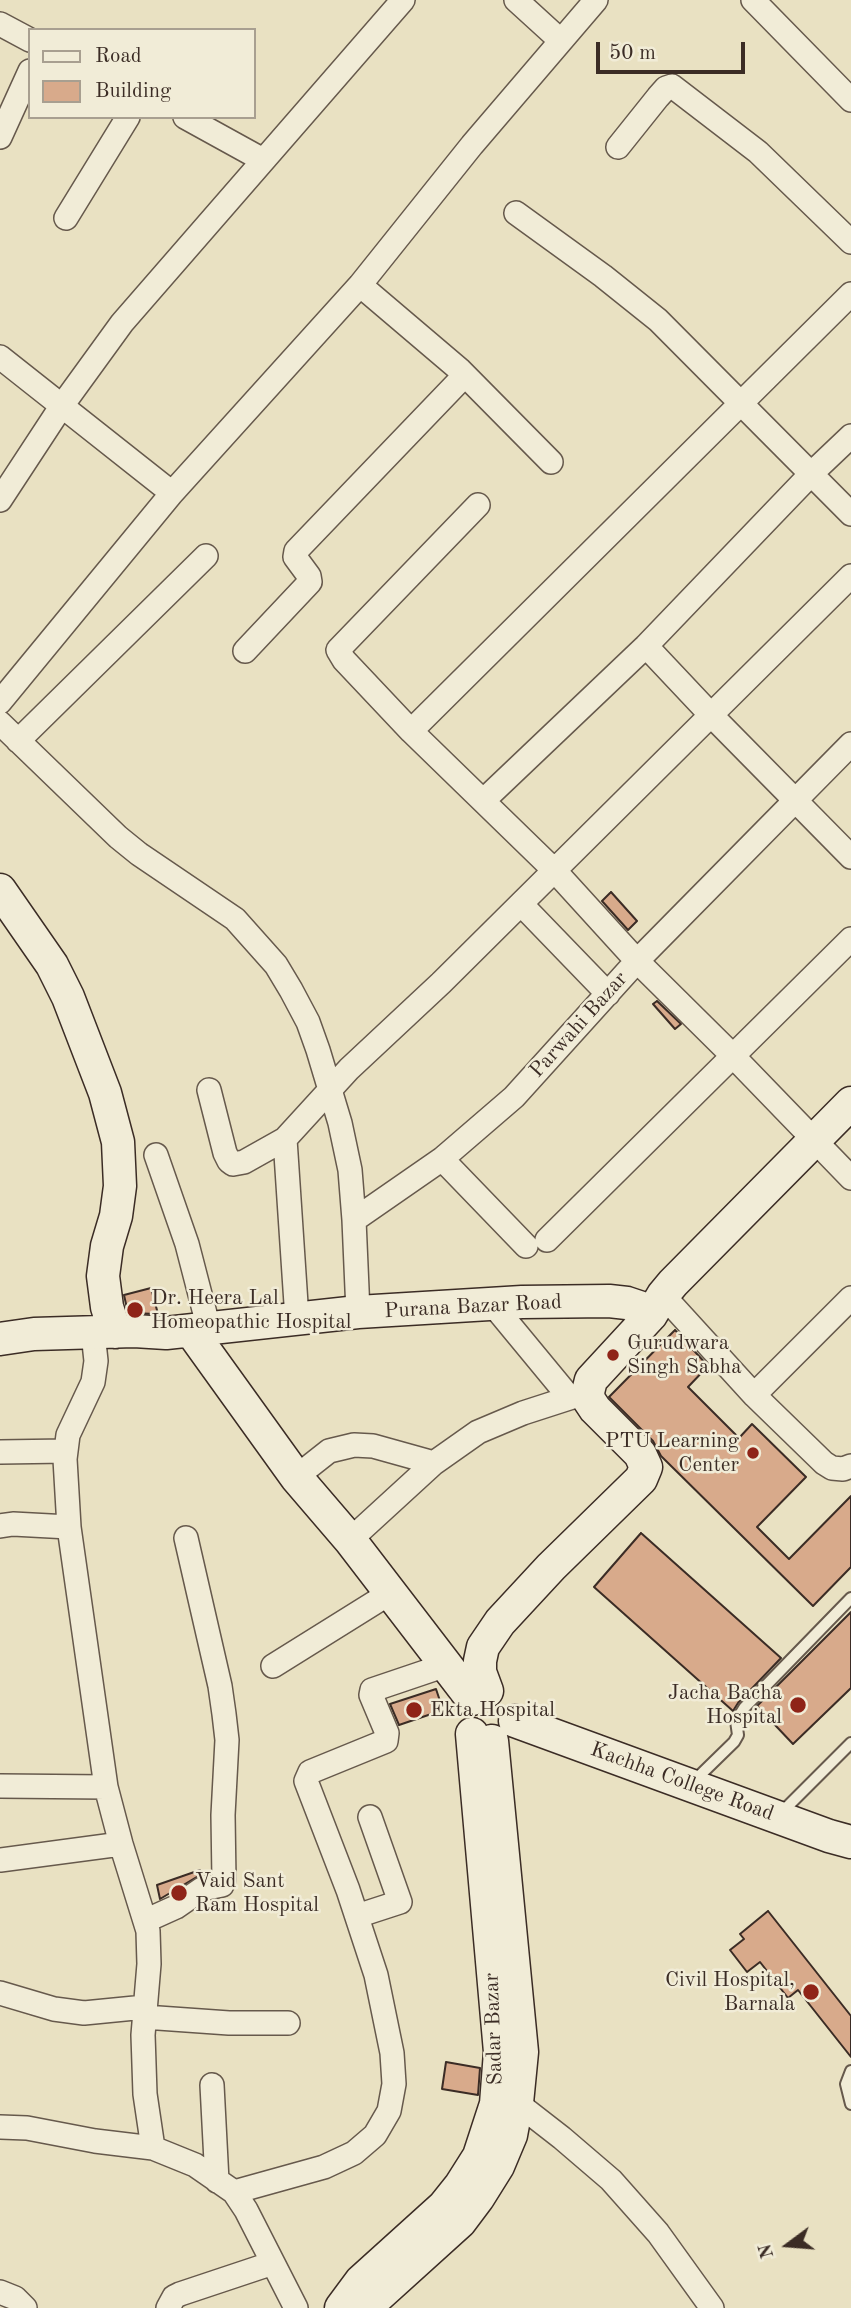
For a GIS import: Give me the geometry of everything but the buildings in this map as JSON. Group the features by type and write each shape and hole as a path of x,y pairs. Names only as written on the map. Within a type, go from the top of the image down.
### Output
{"street":[{"path":"0,500 61,407 122,323 403,0"},
{"path":"516,0 561,41"},
{"path":"0,702 172,493 360,285 472,145 596,0"},
{"path":"753,0 851,100"},
{"path":"0,24 28,39"},
{"path":"0,137 28,75"},
{"path":"618,147 666,88 673,86 758,152 851,242"},
{"path":"66,218 127,119"},
{"path":"189,119 263,160"},
{"path":"516,213 659,320 851,513"},
{"path":"360,285 464,376 551,462"},
{"path":"411,732 851,294"},
{"path":"0,357 172,493"},
{"path":"245,651 308,586 309,576 295,557 296,551 464,376"},
{"path":"483,802 646,646 851,436"},
{"path":"478,505 338,647 338,653 411,732 555,871 637,961 851,1178"},
{"path":"18,741 206,556"},
{"path":"209,1090 225,1153 233,1164 244,1162 285,1139 349,1069 441,983 851,576"},
{"path":"646,646 711,716 851,856"},
{"path":"0,723 118,837 235,919 276,965 308,1022 331,1090 350,1170 355,1220 358,1312"},
{"name":"Parwahi Bazar","path":"355,1220 442,1159 514,1097 637,961 851,744"},
{"path":"0,890 52,965 68,997 106,1093 118,1142 120,1185 103,1276 107,1307 104,1332 93,1382 68,1435 66,1451 69,1527 106,1787 148,1931 145,2094 153,2148"},
{"path":"521,904 608,994"},
{"path":"442,1159 537,1243 851,939"},
{"path":"350,1540 434,1463 478,1432 579,1395 600,1369 661,1309 682,1296 821,1147 851,1103"},
{"path":"821,1147 851,1129"},
{"path":"285,1139 297,1319"},
{"path":"156,1155 187,1244 200,1330 296,1477 350,1540 446,1665 480,1695 508,1698 513,1705 493,1732"},
{"path":"754,1395 851,1298"},
{"name":"Purana Bazar Road","path":"0,1339 34,1334 166,1333 358,1312 522,1303 609,1301 661,1309"},
{"path":"480,1695 482,1647 500,1622 551,1567 641,1479 646,1468 640,1454 595,1409 589,1399 579,1395 494,1306"},
{"path":"661,1309 824,1463 832,1468 843,1469 851,1466"},
{"path":"296,1477 329,1451 354,1445 373,1446 434,1463"},
{"path":"0,1452 66,1451"},
{"path":"0,1526 13,1524 69,1527"},
{"path":"145,1921 176,1907 202,1889 222,1885 224,1880 223,1815 227,1740 225,1714 186,1538"},
{"path":"273,1666 390,1593"},
{"path":"226,2186 324,2167 354,2153 375,2135 389,2111 394,2084 392,2053 376,1975 357,1916 307,1787 307,1776 310,1772 386,1741 387,1733 371,1695 372,1690 446,1665"},
{"name":"Sadar Bazar","path":"367,2308 460,2222 498,2166 511,2135 500,2052 493,1732 466,1718 466,1710 480,1695"},
{"name":"Kachha College Road","path":"493,1732 691,1785 851,1842"},
{"path":"0,1786 106,1787"},
{"path":"357,1916 400,1902 370,1817"},
{"path":"0,1860 121,1844"},
{"path":"0,1993 54,2010 84,2013 145,2012 229,2023 288,2023"},
{"path":"212,2085 226,2186"},
{"path":"507,2096 611,2180 658,2233 712,2308"},
{"name":"Sadar Bazar","path":"341,2308 361,2281 444,2206 460,2186 479,2156 496,2104 507,2096"},
{"path":"0,2127 27,2128 95,2141 153,2148 195,2165 226,2186 246,2210 296,2308"},
{"path":"167,2308 174,2297 180,2294 273,2263"},
{"path":"0,2291 15,2298 26,2308"}],"lane":[{"path":"691,1785 734,1742 738,1735 736,1721 744,1708 851,1598"},
{"path":"777,1817 851,1743"},
{"path":"851,2071 846,2084 851,2104"}],"place":[{"name":"Dr. Heera Lal Homeopathic Hospital","path":"135,1310"},
{"name":"Gurudwara Singh Sabha","path":"613,1355"},
{"name":"PTU Learning Center","path":"753,1453"},
{"name":"Jacha Bacha Hospital","path":"798,1705"},
{"name":"Ekta Hospital","path":"414,1710"},
{"name":"Vaid Sant Ram Hospital","path":"179,1893"},
{"name":"Civil Hospital, Barnala","path":"811,1992"}]}
